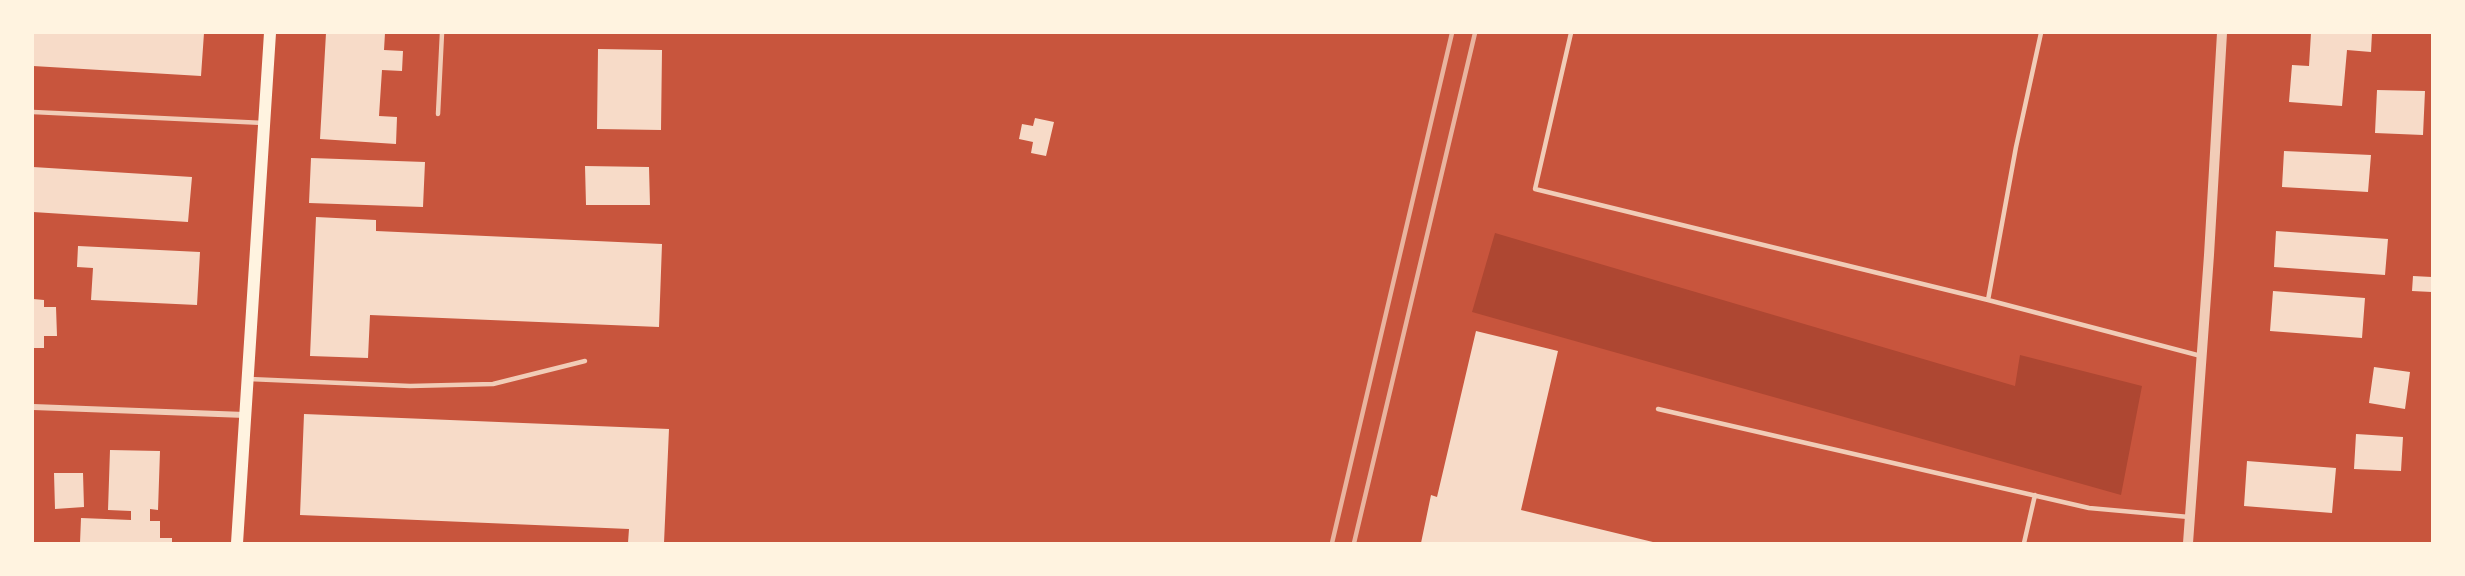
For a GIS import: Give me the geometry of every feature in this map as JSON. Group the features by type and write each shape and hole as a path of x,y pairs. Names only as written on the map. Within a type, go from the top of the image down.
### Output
{"main road":[{"path":"237,543 270,33"}],"street":[{"path":"2191,543 2189,517 2222,33"},
{"path":"33,407 246,415"}],"lane":[{"path":"438,114 442,33"},
{"path":"1572,33 1535,189 1988,300 2201,356"},
{"path":"1988,300 2016,147 2041,33"},
{"path":"33,112 264,123"},
{"path":"249,379 410,386 493,384 585,361"},
{"path":"1658,409 2089,508 2189,517"},
{"path":"2024,543 2035,495"}],"shaded area":[{"path":"1495,233 2015,386 2020,355 2142,386 2121,495 1472,312"}],"building":[{"path":"33,33 204,33 201,76 33,66"},
{"path":"326,33 385,33 384,50 403,51 402,71 382,70 379,116 397,117 396,144 320,139"},
{"path":"2311,33 2372,33 2371,52 2347,50 2342,106 2289,102 2292,65 2309,66"},
{"path":"598,49 662,50 661,130 597,129"},
{"path":"2377,90 2425,91 2423,135 2375,133"},
{"path":"1035,118 1054,122 1046,156 1031,153 1033,142 1019,139 1022,124 1033,126"},
{"path":"2284,151 2371,155 2368,192 2282,187"},
{"path":"311,158 425,162 423,207 309,203"},
{"path":"585,166 649,167 650,205 586,205"},
{"path":"33,167 192,177 188,222 33,212"},
{"path":"316,217 376,220 376,231 662,244 659,327 370,315 368,358 310,356"},
{"path":"2276,231 2388,239 2385,275 2274,267"},
{"path":"78,246 200,252 197,305 91,300 93,268 77,267"},
{"path":"2413,276 2432,277 2432,292 2412,291"},
{"path":"2273,291 2365,298 2362,338 2270,331"},
{"path":"33,299 44,300 44,307 56,307 57,336 44,336 44,348 33,348"},
{"path":"1476,331 1558,351 1521,510 1657,543 1421,543 1431,495 1437,497"},
{"path":"2374,367 2410,372 2405,409 2369,403"},
{"path":"304,414 669,429 664,543 628,543 629,529 300,515"},
{"path":"2356,434 2403,437 2401,471 2354,469"},
{"path":"110,450 160,451 158,510 150,509 150,521 160,521 160,538 172,538 172,543 80,543 81,518 131,520 131,511 108,510"},
{"path":"2247,461 2336,468 2332,513 2244,506"},
{"path":"54,473 83,473 84,507 55,509"}],"railway":[{"path":"1332,543 1452,33"},
{"path":"1354,543 1475,33"}]}
